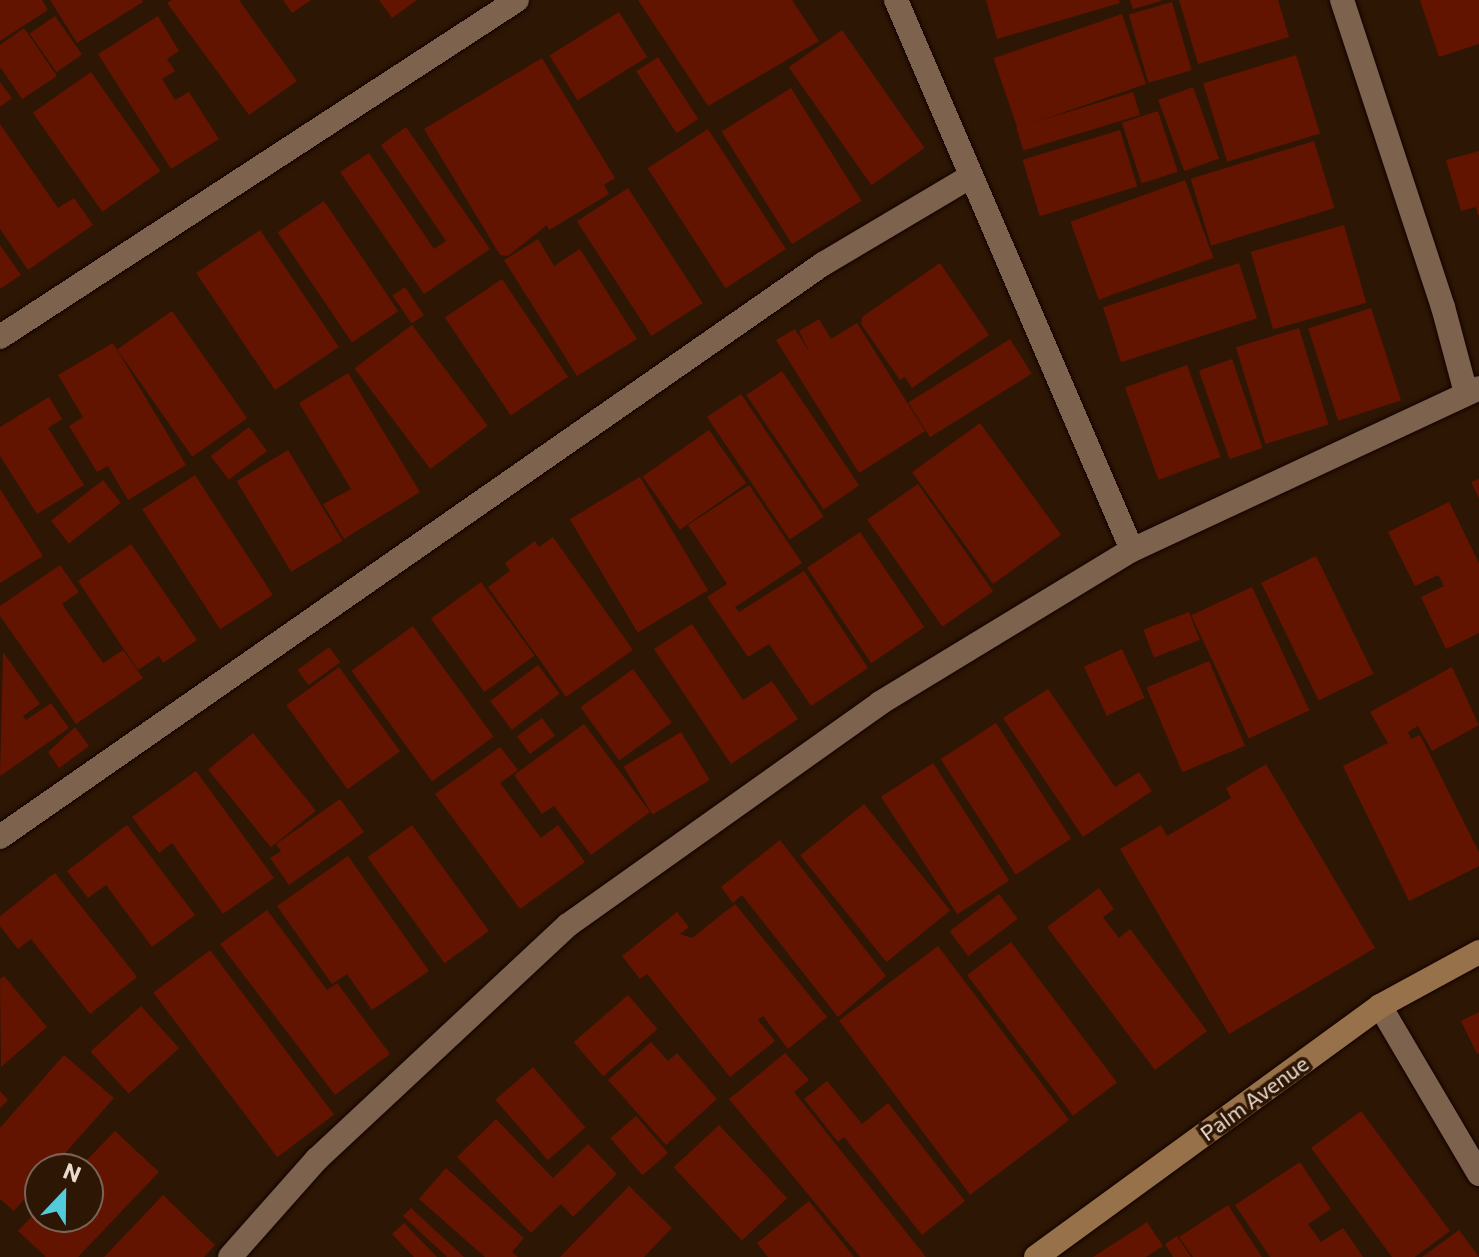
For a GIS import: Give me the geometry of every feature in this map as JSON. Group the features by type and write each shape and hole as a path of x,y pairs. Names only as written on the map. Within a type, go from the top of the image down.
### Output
{"street":[{"path":"0,337 517,0"},
{"path":"896,0 1132,550"},
{"path":"230,1257 317,1159 568,925 880,703 1132,550 1472,390 1342,0"},
{"path":"0,837 823,264 971,176"},
{"name":"Palm Avenue","path":"1036,1257 1380,1006 1479,952"},
{"path":"1380,1006 1479,1174"}],"building":[{"path":"0,0 42,0 48,10 0,41"},
{"path":"50,0 142,0 143,2 77,43"},
{"path":"172,0 239,0 297,81 249,115 167,3"},
{"path":"283,0 311,0 292,13"},
{"path":"379,0 417,0 392,18"},
{"path":"638,0 792,0 819,41 708,106"},
{"path":"986,0 1119,0 1120,3 997,39"},
{"path":"1130,0 1161,0 1161,1 1133,9"},
{"path":"1179,0 1278,0 1289,37 1198,64"},
{"path":"1420,0 1479,0 1479,44 1439,57"},
{"path":"1172,2 1192,70 1148,83 1129,14"},
{"path":"619,12 647,57 578,100 549,55"},
{"path":"1122,14 1146,84 1018,128 993,58"},
{"path":"55,16 82,55 57,72 30,34"},
{"path":"158,16 179,51 167,59 175,71 162,79 175,100 189,92 219,139 171,169 98,54"},
{"path":"24,28 57,76 22,99 0,67 0,45"},
{"path":"842,30 925,148 871,185 789,67"},
{"path":"1296,55 1320,133 1227,162 1203,83"},
{"path":"658,57 698,119 676,133 636,71"},
{"path":"542,58 615,178 604,185 609,194 549,230 547,225 508,256 500,255 424,129"},
{"path":"91,72 160,171 102,212 33,113"},
{"path":"0,82 12,98 0,107"},
{"path":"1193,87 1219,158 1184,171 1158,100"},
{"path":"791,88 861,201 792,244 721,131"},
{"path":"1133,92 1140,115 1023,151 1016,128"},
{"path":"1158,111 1178,172 1142,184 1122,123"},
{"path":"0,124 58,208 74,198 93,225 28,270 0,229"},
{"path":"406,127 490,249 424,294 340,172 369,153 434,249 446,241 381,145"},
{"path":"708,129 786,249 725,288 648,168"},
{"path":"1120,130 1137,186 1040,216 1022,160"},
{"path":"1314,141 1334,208 1211,246 1191,179"},
{"path":"1479,151 1478,215 1476,207 1461,211 1446,160"},
{"path":"1185,180 1213,258 1099,300 1070,222"},
{"path":"628,188 703,303 651,336 577,221"},
{"path":"324,201 398,311 352,343 278,232"},
{"path":"1344,225 1366,303 1273,330 1251,252"},
{"path":"260,230 339,347 275,390 196,273"},
{"path":"538,239 554,266 580,249 637,339 577,376 504,260"},
{"path":"0,245 21,275 0,289"},
{"path":"940,263 989,335 912,388 905,377 900,380 861,324 862,317"},
{"path":"1239,263 1257,318 1121,362 1103,307"},
{"path":"502,279 568,377 511,415 445,318"},
{"path":"405,287 424,315 412,324 393,295"},
{"path":"1371,308 1401,400 1338,421 1308,328"},
{"path":"172,311 247,418 192,457 117,349"},
{"path":"819,319 831,339 857,323 925,431 859,473 776,340 795,329 810,353 799,331"},
{"path":"412,325 488,426 430,469 354,368"},
{"path":"1299,328 1329,425 1265,444 1236,347"},
{"path":"1010,339 1032,374 930,437 908,403"},
{"path":"113,343 186,465 128,500 108,466 97,472 69,426 83,417 58,375"},
{"path":"1232,359 1263,448 1230,459 1199,370"},
{"path":"1187,365 1221,457 1158,480 1125,388"},
{"path":"782,371 859,485 824,509 746,395"},
{"path":"348,373 420,492 344,539 323,504 351,489 299,403"},
{"path":"741,394 824,517 790,540 707,417"},
{"path":"49,397 62,419 48,428 84,485 37,514 0,456 0,427"},
{"path":"980,423 1061,535 993,584 912,472"},
{"path":"249,427 267,451 229,480 211,456"},
{"path":"709,430 746,483 680,530 643,476"},
{"path":"288,450 343,541 291,572 237,481"},
{"path":"195,475 273,595 220,629 142,509"},
{"path":"640,477 708,590 638,632 570,519"},
{"path":"1479,479 1479,498 1471,482"},
{"path":"103,480 121,503 69,543 51,521"},
{"path":"918,484 993,591 942,627 867,520"},
{"path":"749,485 802,563 735,607 739,612 804,571 868,668 811,706 769,644 748,657 707,597 727,584 688,525"},
{"path":"0,489 43,556 0,583"},
{"path":"1449,502 1479,563 1479,633 1446,649 1421,597 1444,586 1438,575 1415,586 1388,532"},
{"path":"860,532 924,627 871,663 807,568"},
{"path":"553,537 633,650 566,697 488,587 510,571 505,563 535,541 539,547"},
{"path":"131,544 197,640 163,663 159,656 138,670 78,581"},
{"path":"1316,556 1373,674 1319,700 1261,583"},
{"path":"60,565 79,592 62,604 103,663 123,650 143,678 76,724 0,616 0,606"},
{"path":"481,582 534,656 484,692 431,618"},
{"path":"1252,587 1309,710 1249,739 1191,615"},
{"path":"1189,612 1200,640 1154,658 1143,630"},
{"path":"692,624 743,700 772,681 798,719 731,764 654,649"},
{"path":"413,626 494,737 432,782 352,671"},
{"path":"329,647 340,662 309,685 297,670"},
{"path":"1122,649 1145,698 1107,716 1084,667"},
{"path":"3,652 40,704 23,716 26,720 51,703 69,728 0,776"},
{"path":"1209,661 1245,746 1182,772 1146,688"},
{"path":"538,665 560,694 512,730 490,701"},
{"path":"339,667 400,751 348,789 286,705"},
{"path":"1452,667 1479,725 1432,751 1418,726 1408,732 1411,739 1420,735 1479,852 1479,866 1409,901 1343,766 1388,743 1370,712"},
{"path":"633,669 672,722 619,761 580,707"},
{"path":"1048,689 1115,787 1139,772 1152,791 1083,837 1003,718"},
{"path":"542,718 555,736 530,754 517,736"},
{"path":"996,723 1071,839 1016,875 941,759"},
{"path":"584,724 650,812 591,855 554,806 542,814 514,775"},
{"path":"75,727 89,746 59,768 48,752"},
{"path":"681,732 710,780 652,815 624,767"},
{"path":"253,733 316,811 271,847 208,770"},
{"path":"500,747 518,770 500,783 541,838 558,825 585,862 520,909 435,794"},
{"path":"933,763 1009,880 957,914 881,797"},
{"path":"1266,764 1375,948 1229,1034 1120,849 1161,825 1167,836 1231,798 1226,788"},
{"path":"196,771 274,878 223,914 172,843 159,853 132,817"},
{"path":"340,799 364,832 289,885 270,858 281,851 276,844"},
{"path":"864,804 950,910 886,962 800,856"},
{"path":"127,825 195,915 152,947 106,885 88,898 67,871"},
{"path":"412,825 489,931 445,963 368,857"},
{"path":"780,840 886,976 838,1017 742,895 733,903 721,887"},
{"path":"348,856 429,971 372,1010 347,974 332,984 277,906"},
{"path":"55,873 137,977 90,1014 31,939 18,949 0,926 0,916"},
{"path":"1099,888 1114,909 1103,917 1119,938 1130,929 1207,1031 1155,1070 1047,927"},
{"path":"999,894 1018,919 968,956 949,931"},
{"path":"735,904 827,1017 788,1049 763,1016 758,1020 775,1041 730,1077 647,974 640,979 622,956 677,912 689,927 680,934 692,938"},
{"path":"267,910 327,990 337,983 390,1054 335,1095 220,944"},
{"path":"1011,942 1117,1083 1073,1116 967,975"},
{"path":"938,946 1069,1120 970,1195 839,1021"},
{"path":"210,950 334,1115 277,1157 153,993"},
{"path":"4,976 47,1027 1,1067 0,979"},
{"path":"628,995 658,1029 603,1076 574,1042"},
{"path":"141,1006 179,1048 129,1094 90,1052"},
{"path":"1479,1012 1479,1053 1477,1054 1461,1021"},
{"path":"651,1042 668,1061 677,1053 717,1099 666,1145 608,1080"},
{"path":"785,1053 809,1080 794,1092 926,1257 860,1257 729,1099"},
{"path":"64,1055 114,1098 65,1153 24,1153 24,1199 14,1211 0,1199 0,1128"},
{"path":"533,1067 585,1127 548,1160 495,1100"},
{"path":"827,1081 862,1124 888,1103 965,1201 922,1235 844,1137 838,1142 804,1099"},
{"path":"0,1091 8,1100 0,1108"},
{"path":"1361,1111 1450,1231 1415,1257 1392,1257 1311,1148"},
{"path":"636,1116 668,1153 642,1175 610,1138"},
{"path":"496,1119 553,1178 588,1144 617,1174 573,1217 561,1204 531,1233 457,1157"},
{"path":"719,1125 787,1198 742,1240 674,1167"},
{"path":"115,1131 159,1172 104,1230 104,1153 94,1153"},
{"path":"1300,1162 1331,1209 1308,1224 1321,1242 1343,1228 1363,1257 1270,1257 1235,1205"},
{"path":"446,1168 524,1238 512,1252 518,1257 485,1257 419,1199"},
{"path":"629,1186 672,1228 644,1257 560,1257"},
{"path":"163,1195 215,1245 204,1257 104,1257"},
{"path":"809,1201 854,1257 768,1257 757,1243"},
{"path":"1228,1205 1262,1257 1193,1257 1179,1237"},
{"path":"411,1208 464,1257 447,1257 403,1216"},
{"path":"1147,1222 1163,1246 1146,1257 1093,1257"},
{"path":"404,1223 437,1257 414,1257 392,1234"},
{"path":"24,1225 24,1233 101,1233 78,1257 46,1257 18,1231"},
{"path":"1459,1230 1479,1257 1422,1257"},
{"path":"1177,1236 1191,1257 1173,1257 1165,1244"}]}
